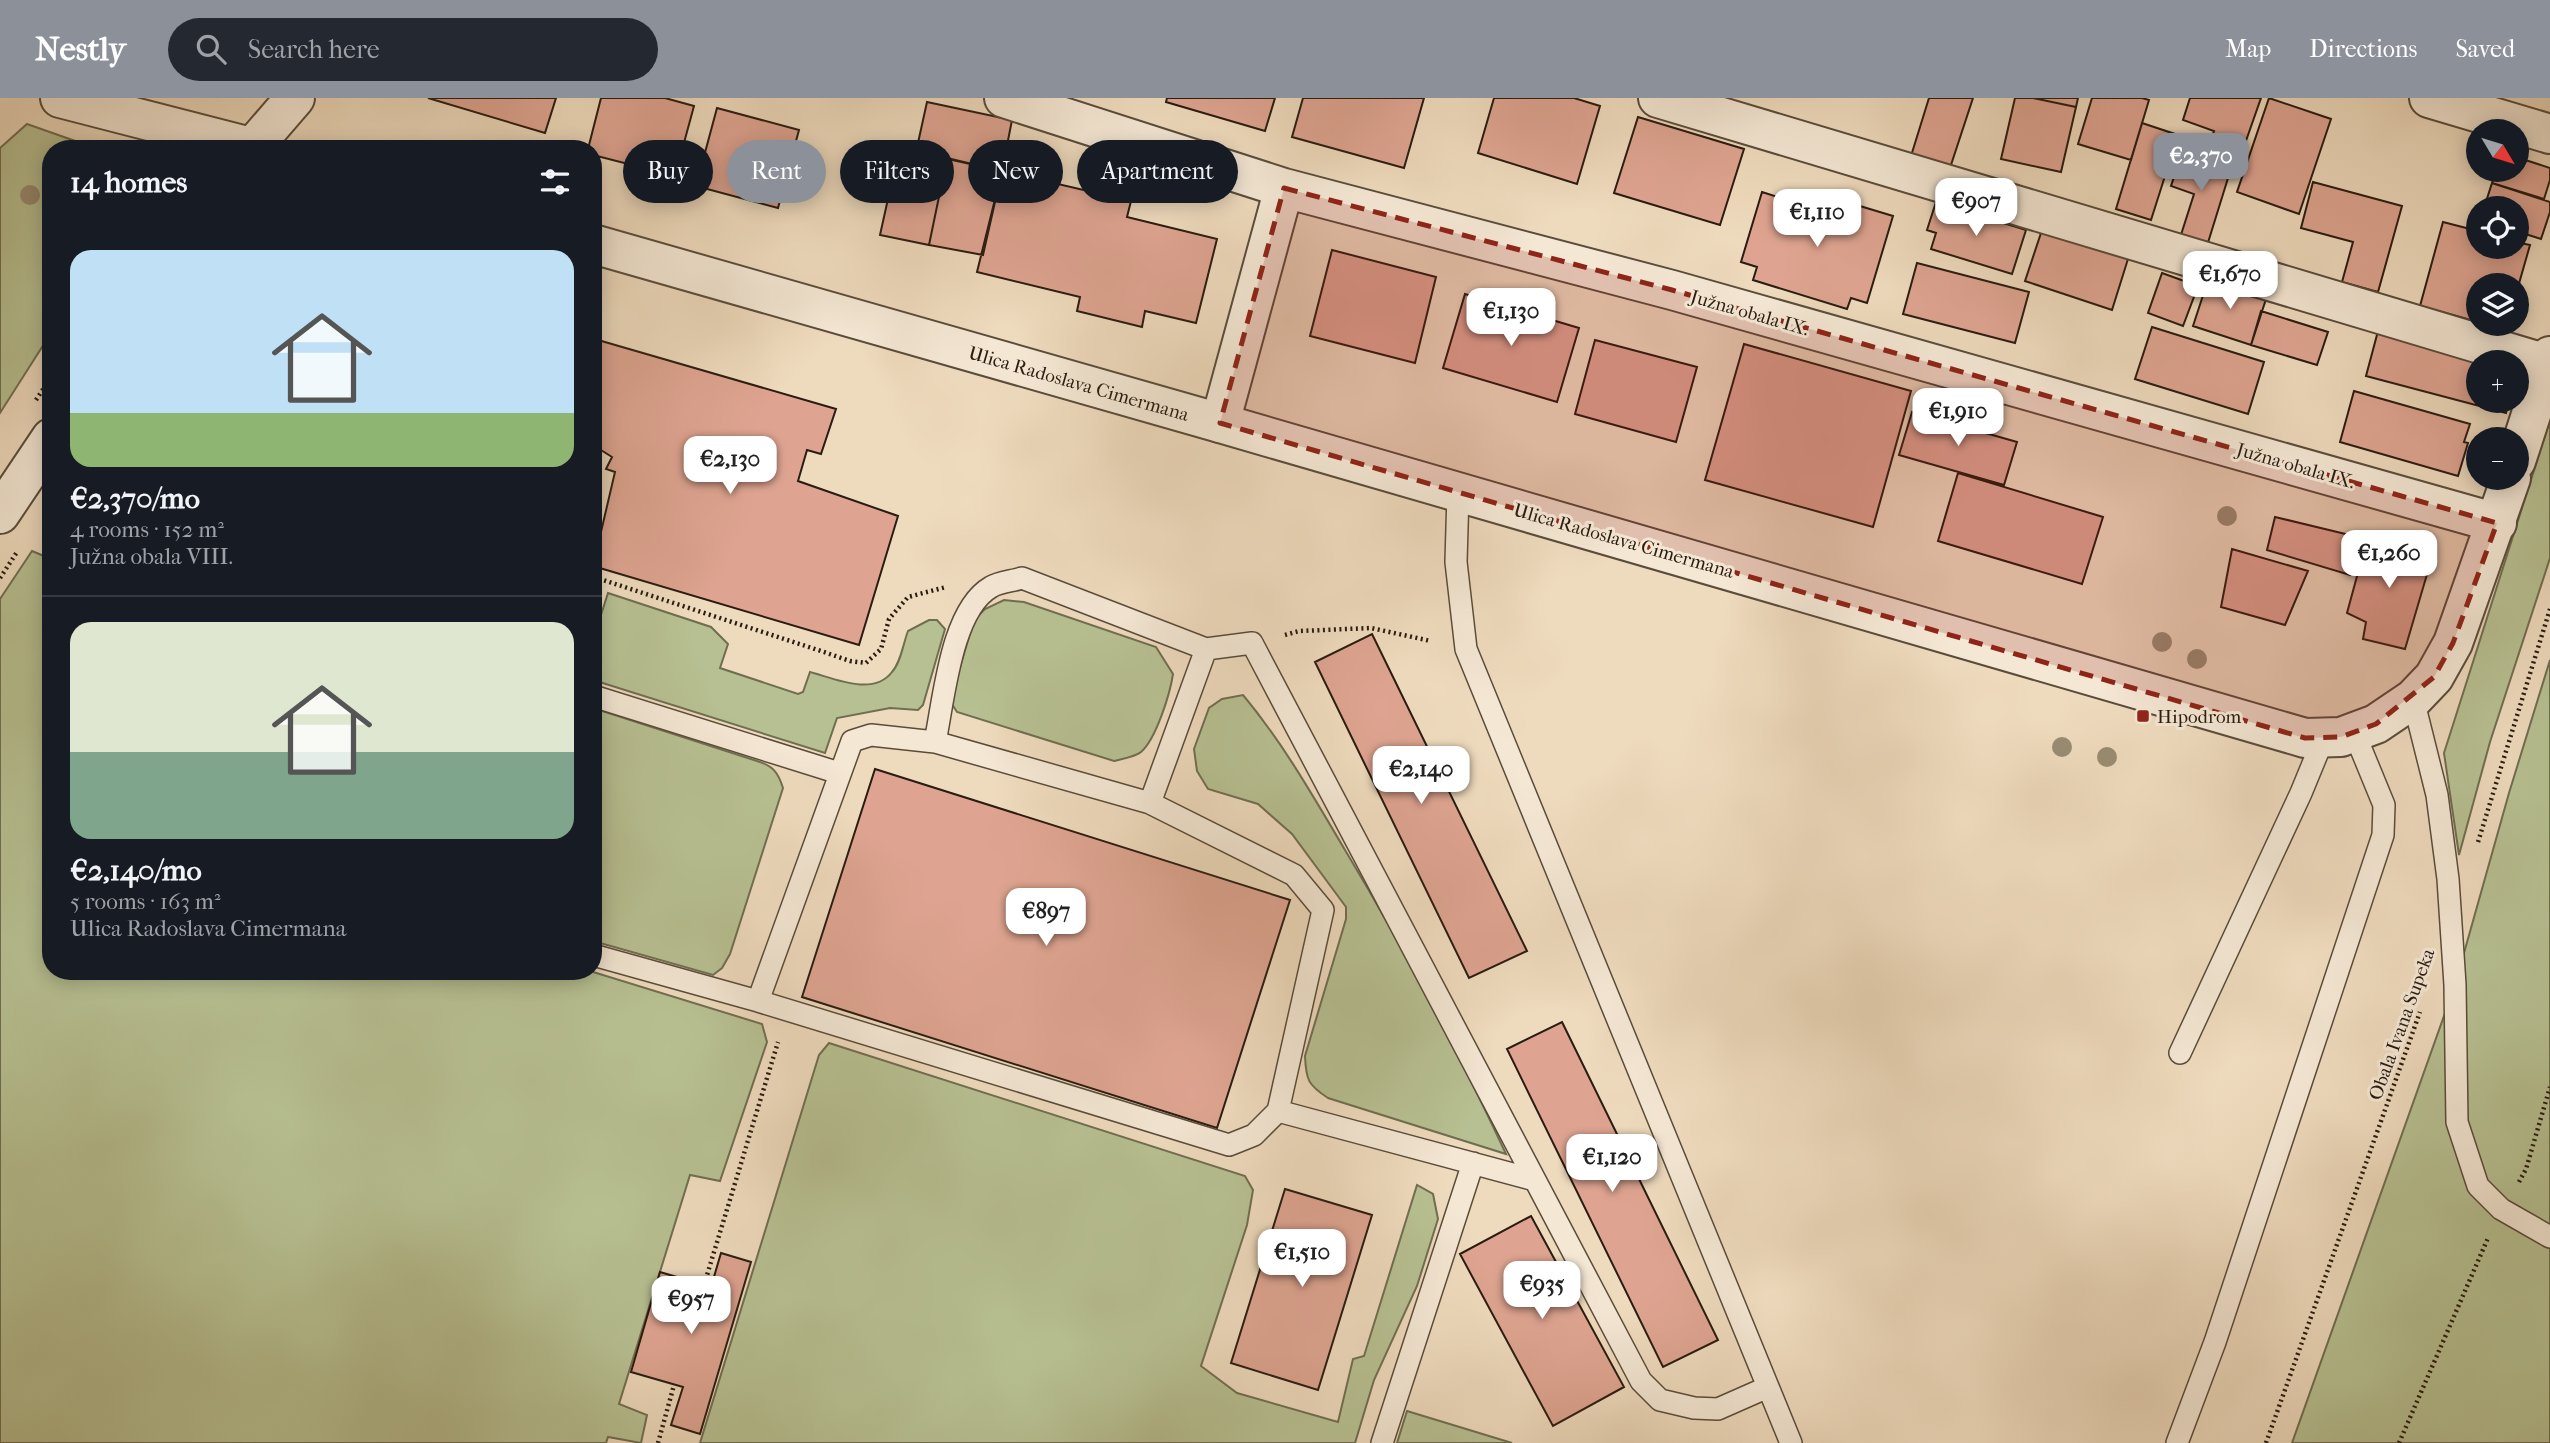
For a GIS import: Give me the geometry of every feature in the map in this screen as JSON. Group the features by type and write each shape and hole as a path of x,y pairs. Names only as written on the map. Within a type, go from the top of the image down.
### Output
{"street":[{"path":"61,98 223,140"},
{"path":"261,140 295,98"},
{"name":"Južna obala IX.","path":"1004,98 1284,188 1672,290 2497,523"},
{"path":"1658,98 2549,360 2527,427"},
{"path":"2429,98 2550,134"},
{"path":"1220,423 1284,188"},
{"name":"Ulica Radoslava Cimermana","path":"602,247 2305,738 2339,734 2376,724 2413,699 2434,677 2453,643 2507,490"},
{"path":"0,514 42,451"}],"lane":[{"path":"1458,493 1456,562 1466,649 1791,1443"},
{"path":"935,742 958,628 973,602 992,586 1022,578 1206,649 1252,643 1641,1381 1660,1400 1694,1408 1718,1409 1768,1387"},
{"path":"1150,803 1206,649"},
{"path":"602,699 839,773"},
{"path":"2413,699 2437,795 2448,879 2455,985 2457,1122 2478,1186 2501,1209 2550,1237"},
{"path":"2177,1443 2215,1342 2383,835 2384,806 2339,734 2301,793 2180,1053"},
{"path":"602,958 758,1001 1229,1145 1254,1135 1278,1111 1323,910 1294,875 1150,803 935,742 871,735 852,740 758,1001"},
{"path":"1278,1111 1535,1180"},
{"path":"1382,1443 1473,1163"}],"path":[{"path":"602,580 821,652 866,663 881,649 889,619 908,597 963,583 992,586"},
{"path":"2475,852 2550,609"},
{"path":"1252,643 1299,632 1371,628 1466,649"},
{"name":"Obala Ivana Supeka","path":"2266,1443 2424,1002"},
{"path":"704,1285 788,1011"},
{"path":"2399,1443 2501,1209 2526,1169 2550,1087"},
{"path":"658,1443 674,1385"}],"highlighted area":[{"path":"1284,188 1672,290 2497,523 2453,643 2434,677 2376,724 2341,737 2305,738 1220,423"}],"green space":[{"path":"27,124 72,140 42,140 42,347 0,413 0,148"},
{"path":"2550,420 2550,558 2490,742 2459,855 2444,753"},
{"path":"32,551 42,555 42,980 602,980 602,975 762,1024 767,1042 720,1181 690,1175 619,1404 647,1415 641,1443 608,1437 606,1443 0,1443 0,599"},
{"path":"608,593 711,627 728,644 720,668 798,694 803,692 810,672 852,684 864,685 884,679 898,663 908,631 929,620 937,620 945,629 923,705 918,710 890,708 837,718 825,753 602,683 602,612"},
{"path":"1004,600 1024,602 1156,647 1173,674 1157,727 1141,752 1114,761 957,712 950,701 974,620 985,609"},
{"path":"2550,660 2550,1443 2292,1443 2455,985"},
{"path":"1243,695 1297,770 1367,887 1430,1000 1506,1154 1328,1098 1309,1081 1305,1056 1346,919 1346,907 1292,834 1258,804 1208,789 1197,771 1194,749 1209,708 1222,699"},
{"path":"602,711 763,763 774,770 779,778 783,788 730,954 722,968 713,975 602,944"},
{"path":"829,1043 1245,1176 1253,1190 1247,1225 1201,1366 1237,1393 1338,1422 1353,1359 1364,1356 1417,1185 1433,1194 1438,1219 1417,1286 1374,1380 1355,1443 700,1443 819,1055"},
{"path":"1407,1411 1512,1443 1397,1443"}],"building":[{"path":"428,98 556,98 545,133"},
{"path":"601,98 665,98 694,106 685,140 623,140 623,163 602,157 602,140 590,140"},
{"path":"1167,98 1275,98 1265,131 1166,102"},
{"path":"1303,98 1424,98 1404,168 1292,137"},
{"path":"1494,98 1574,98 1600,106 1577,184 1478,153"},
{"path":"1929,98 1973,98 1950,168 1911,156"},
{"path":"2015,98 2033,98 2076,107 2061,172 2001,159"},
{"path":"2033,98 2078,98 2076,107"},
{"path":"2092,98 2149,100 2131,160 2078,144"},
{"path":"2190,98 2261,98 2241,155 2209,145 2214,131 2183,120"},
{"path":"2269,98 2331,119 2299,214 2237,192"},
{"path":"927,102 1012,120 1008,140 968,140 968,163 954,160 954,140 919,140"},
{"path":"717,108 799,130 796,140 727,140 727,194 713,191 713,140 708,140"},
{"path":"1638,117 1744,149 1720,225 1614,193"},
{"path":"2142,123 2178,135 2151,220 2116,209"},
{"path":"2184,147 2233,162 2206,249 2179,241 2194,194 2171,186"},
{"path":"954,160 968,163 968,203 995,203 983,255 929,245 938,203 954,203"},
{"path":"2529,161 2550,168 2550,180 2544,199 2492,183 2529,182"},
{"path":"2313,182 2402,206 2378,292 2342,282 2353,242 2301,228"},
{"path":"2492,183 2550,202 2550,212 2541,239 2529,235 2529,196 2488,196"},
{"path":"1063,185 1077,188 1077,203 1130,203 1127,217 1217,239 1196,323 1145,311 1142,327 1077,311 1080,297 977,272 994,203 1063,203"},
{"path":"1762,192 1825,212 1830,197 1893,216 1867,303 1851,298 1847,309 1753,280 1757,267 1741,262"},
{"path":"1936,202 2026,230 2012,274 1931,249 1936,233 1927,230"},
{"path":"759,203 779,203 778,208"},
{"path":"887,203 938,203 929,245 880,235"},
{"path":"2443,222 2466,228 2466,259 2526,259 2522,273 2466,273 2466,319 2420,306"},
{"path":"2042,230 2128,259 2112,310 2025,281"},
{"path":"1332,250 1436,277 1415,363 1310,336"},
{"path":"1917,263 2029,292 2015,343 1903,314"},
{"path":"2162,273 2198,286 2183,326 2148,313"},
{"path":"2209,277 2267,296 2251,345 2193,326"},
{"path":"1465,294 1579,328 1557,402 1443,368"},
{"path":"2261,311 2328,332 2317,365 2251,345"},
{"path":"2152,327 2264,362 2248,414 2135,379"},
{"path":"2378,331 2466,358 2466,402 2366,376"},
{"path":"1595,340 1697,367 1676,442 1575,414"},
{"path":"602,341 836,409 821,454 807,450 798,481 898,516 859,645 602,569 602,528 615,472 606,469 612,457 602,451"},
{"path":"1744,344 1911,391 1873,527 1705,480"},
{"path":"2354,391 2470,424 2466,427 2466,450 2458,476 2340,442"},
{"path":"1912,412 2017,442 2004,485 1899,455"},
{"path":"1958,473 2103,517 2082,584 1938,541"},
{"path":"2275,517 2358,537 2350,575 2267,550"},
{"path":"2369,532 2433,554 2405,649 2363,639 2366,622 2347,613"},
{"path":"2232,549 2308,571 2285,625 2221,607"},
{"path":"1372,634 1527,951 1469,978 1315,662"},
{"path":"875,769 1290,900 1217,1128 802,997"},
{"path":"1562,1022 1718,1340 1663,1367 1507,1049"},
{"path":"1285,1189 1372,1215 1318,1390 1231,1363"},
{"path":"1531,1216 1624,1387 1553,1426 1460,1254"},
{"path":"721,1253 751,1262 700,1434 671,1425 683,1387 631,1372 660,1272 711,1287"}],"place":[{"name":"Hipodrom","path":"2143,716"}]}
